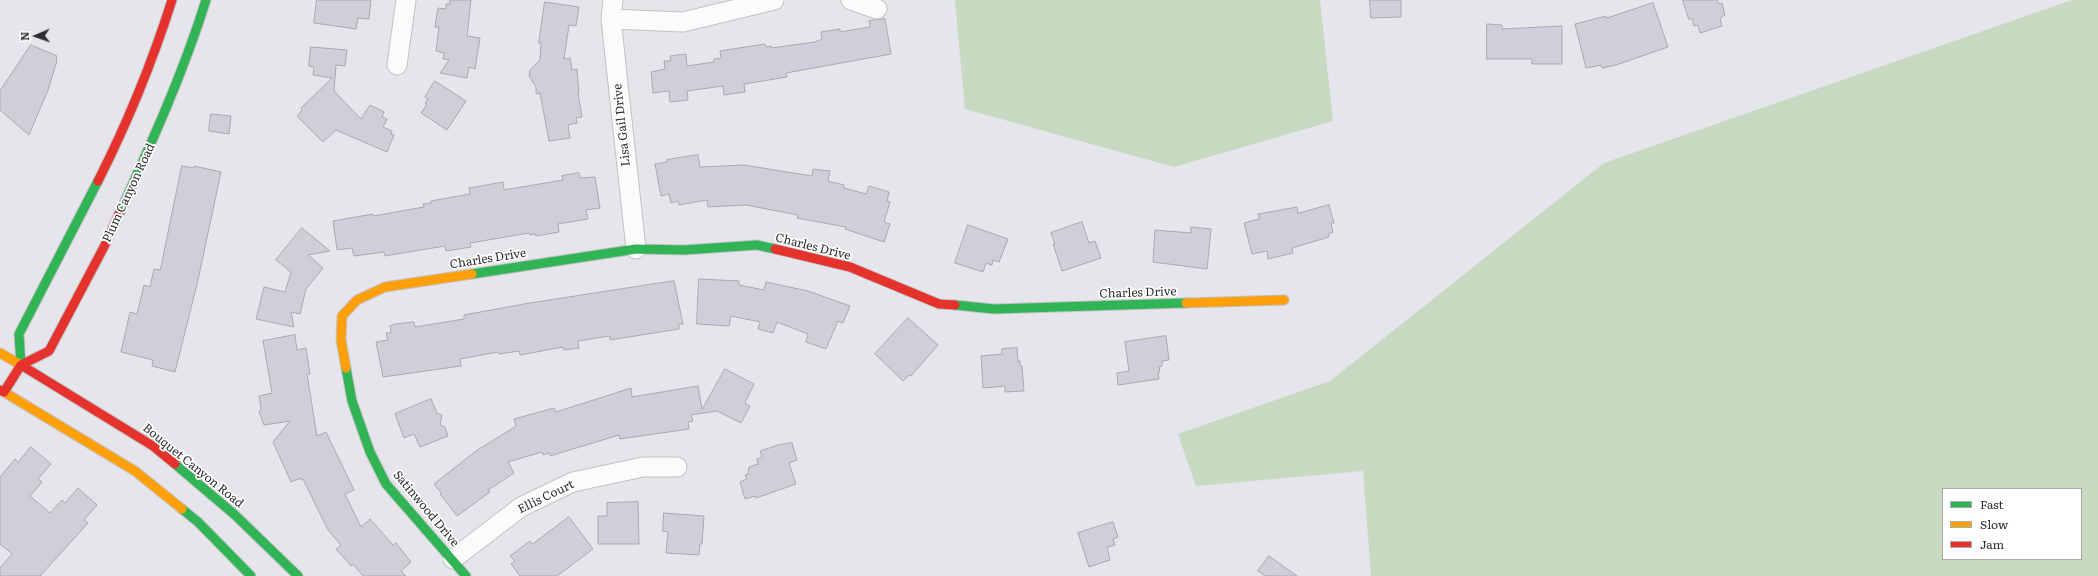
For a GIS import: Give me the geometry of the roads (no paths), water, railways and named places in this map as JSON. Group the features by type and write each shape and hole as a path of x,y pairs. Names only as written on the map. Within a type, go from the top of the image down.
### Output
{"main road":[{"path":"172,0 153,59 120,140 19,334 21,365 1,394 135,471 198,522 251,576"},
{"name":"Plum Canyon Road","path":"21,365 49,351 106,243 172,96 193,42 206,0"},
{"name":"Charles Drive","path":"342,316 357,300 385,287 636,249 684,250 757,245 850,268 939,304 994,309 1284,300"},
{"name":"Satinwood Drive","path":"342,316 341,340 352,401 370,452 386,484 453,559 466,576"},
{"name":"Bouquet Canyon Road","path":"0,354 21,365 153,446 235,515 298,576"}],"street":[{"path":"397,65 406,0"},
{"name":"Lisa Gail Drive","path":"613,0 611,19 636,249"},
{"path":"611,19 683,22 774,0"},
{"path":"851,0 877,9"},
{"name":"Ellis Court","path":"453,559 521,507 573,482 643,467 677,467"}]}
